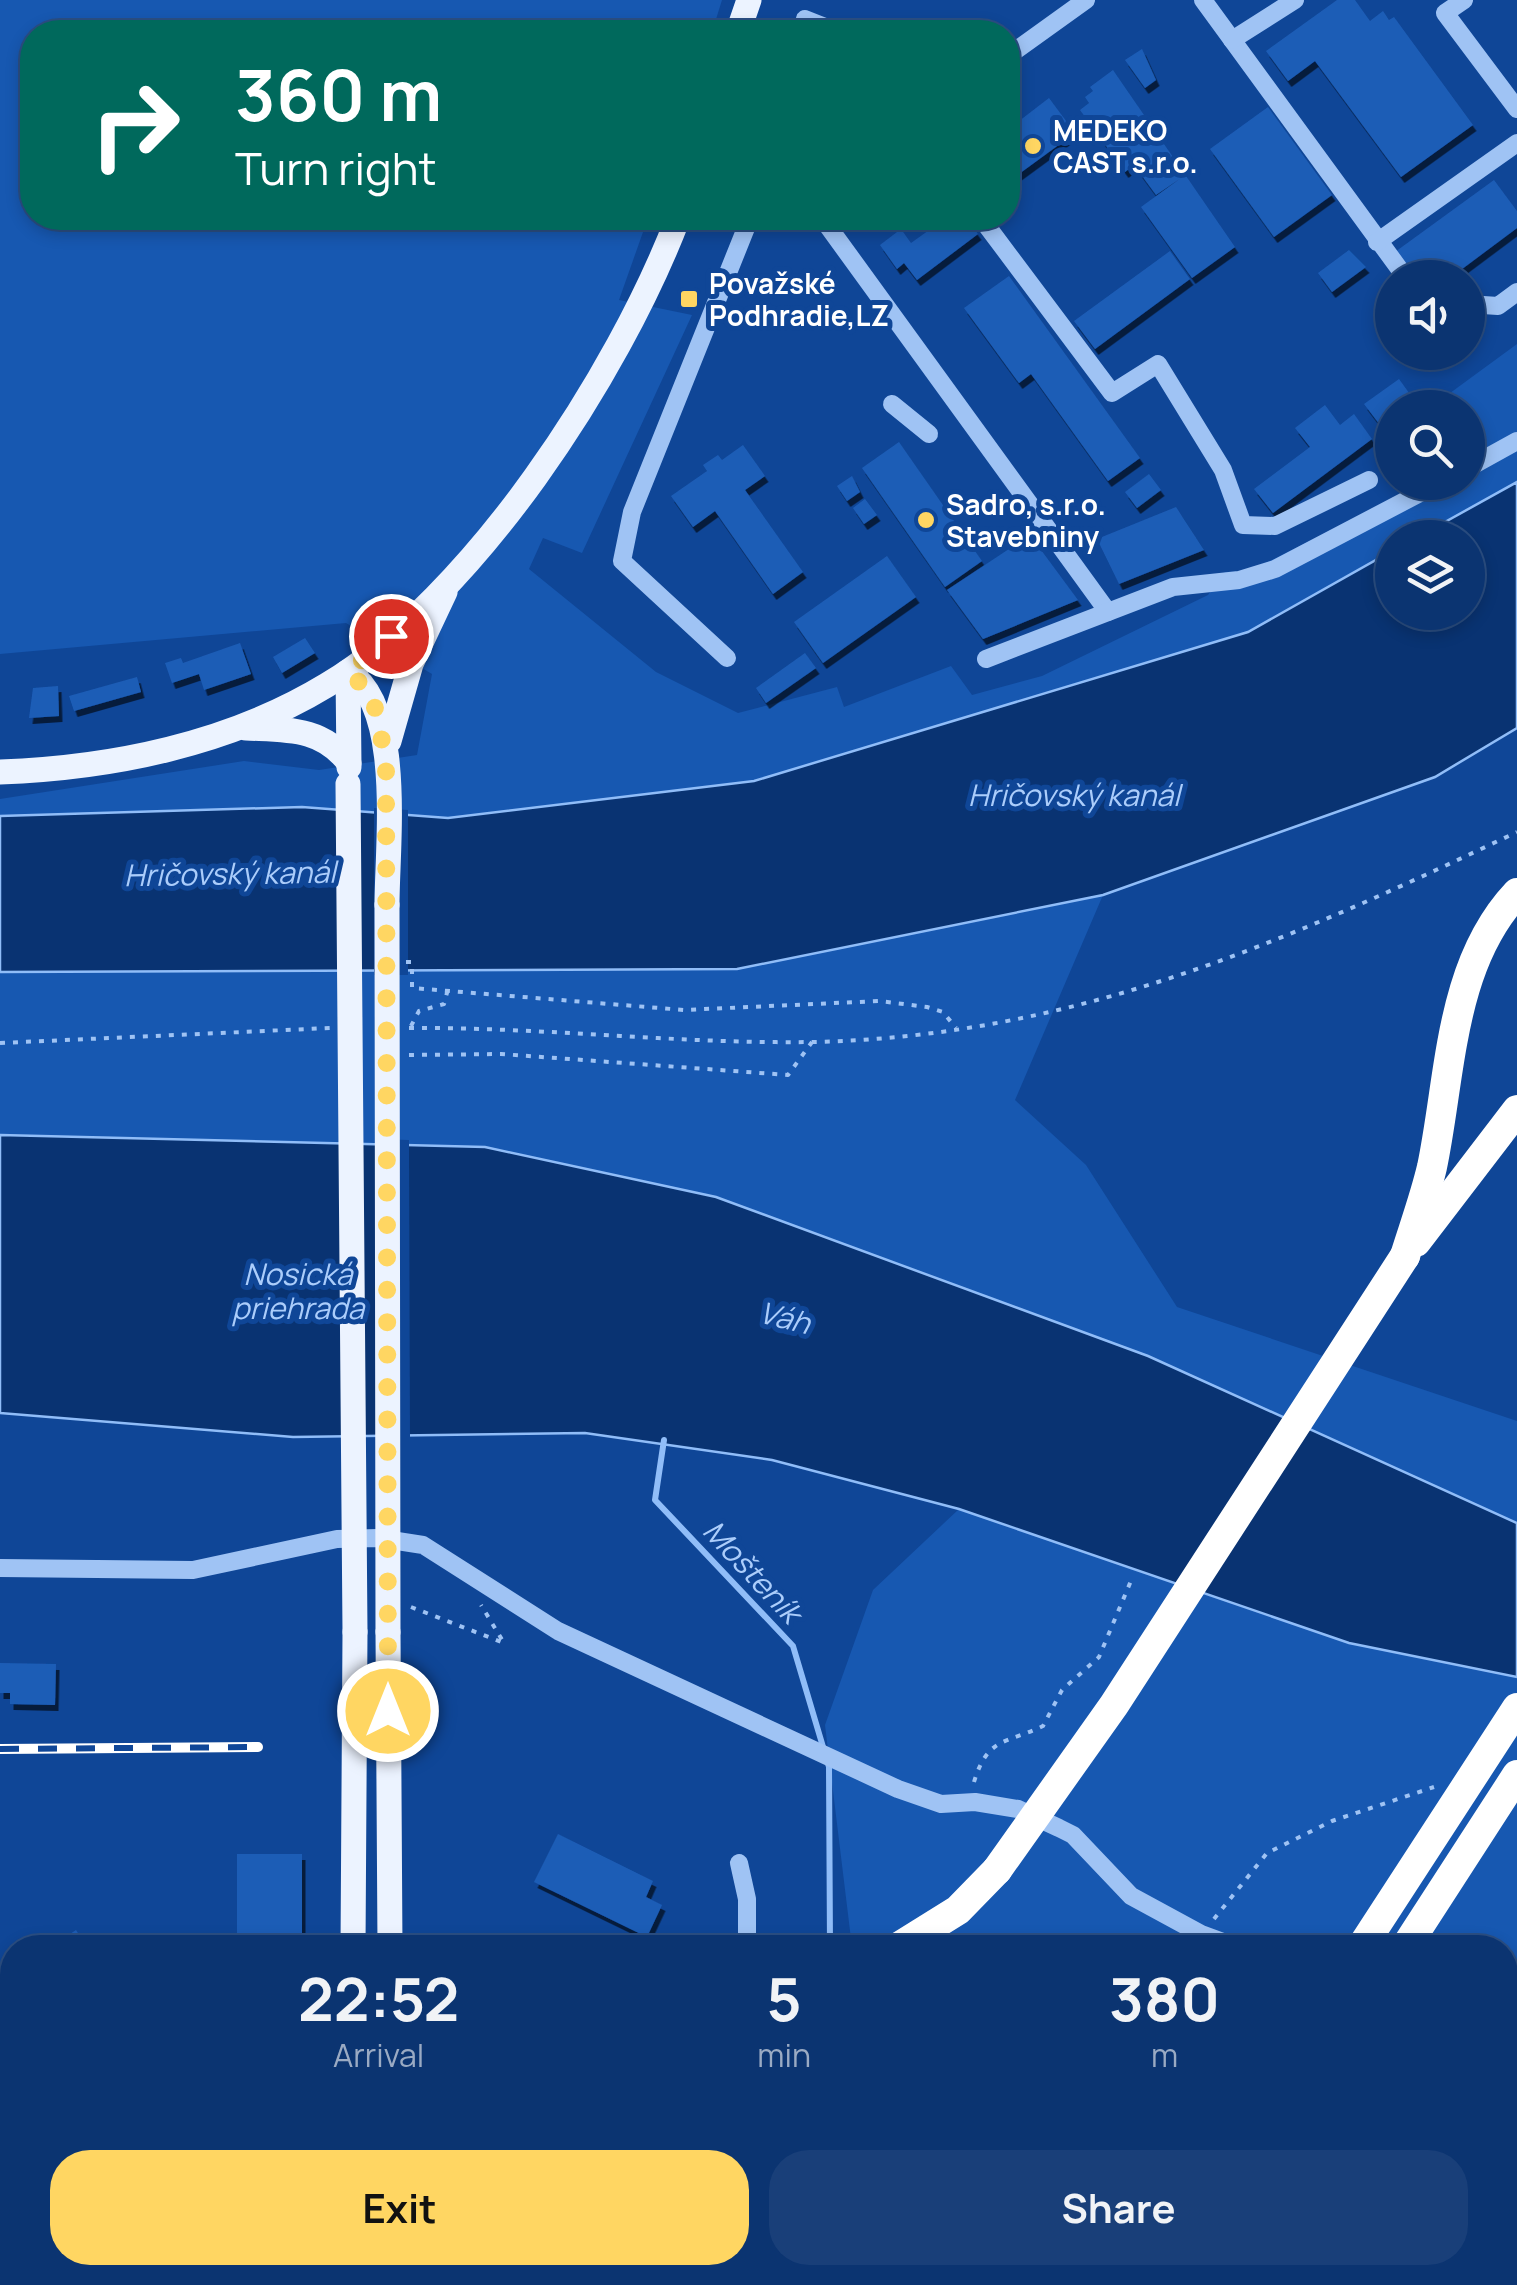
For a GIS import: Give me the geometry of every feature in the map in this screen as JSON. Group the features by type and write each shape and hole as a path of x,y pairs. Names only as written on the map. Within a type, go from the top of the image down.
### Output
{"highway":[{"path":"1405,1256 1431,1172 1455,1024 1467,983 1505,906 1517,894"},
{"path":"918,1935 958,1910 998,1870 1125,1688 1405,1256 1517,1110"},
{"path":"1369,1935 1517,1708"},
{"path":"1413,1935 1517,1775"}],"main road":[{"path":"0,772 110,764 232,728 302,699 348,672 451,578 513,505 592,392 656,276 673,230"},
{"path":"386,772 405,681 451,578"},
{"path":"348,672 372,694 386,772 390,1935"},
{"path":"348,672 354,1935"},
{"path":"232,728 306,732 331,742 349,773"}],"street":[{"path":"1020,47 1086,0"},
{"path":"1203,0 1392,260"},
{"path":"1232,40 1295,0"},
{"path":"1464,0 1439,6 1517,109"},
{"path":"1377,242 1517,143"},
{"path":"727,658 622,561 632,512 745,230"},
{"path":"831,230 1108,612"},
{"path":"990,230 1112,393 1158,364 1223,470 1244,525 1275,526 1368,480"},
{"path":"1485,305 1498,306 1517,292"},
{"path":"892,404 929,434"},
{"path":"1485,458 1517,440"},
{"path":"986,659 1188,582 1239,580 1275,569 1407,500"},
{"path":"0,1568 193,1570 337,1539 378,1538 423,1546 558,1631 898,1789 941,1804 974,1802 1018,1809 1073,1835 1131,1896 1201,1934"},
{"path":"739,1863 747,1899 747,1935"}],"path":[{"path":"404,1057 502,1054 788,1075 812,1042 956,1028 1132,994 1326,922 1517,832"},
{"path":"404,962 412,962 412,988 684,1010 879,1002 942,1012 956,1028"},
{"path":"410,1028 412,1016 444,1004 448,990"},
{"path":"406,1605 504,1643 492,1618 467,1587 464,1571"},
{"path":"974,1802 973,1786 989,1750 1006,1737 1043,1726 1062,1690 1099,1657 1114,1632 1133,1576"},
{"path":"1201,1934 1267,1853 1332,1821 1436,1786"}],"shaded area":[{"path":"0,0 722,0 716,20 20,20 20,230 644,230 619,300 692,315 582,553 543,538 529,569 656,672 738,713 837,687 844,707 951,666 972,695 1042,676 1208,595 1225,572 1250,571 1390,500 1485,500 1449,520 1375,520 1375,561 1248,632 754,781 448,818 302,807 0,816 0,799 244,761 319,770 417,755 432,674 346,623 0,654"},
{"path":"1517,344 1517,482 1485,500 1485,390 1454,390"},
{"path":"1103,895 1015,1100 1086,1165 1177,1307 1517,1421 1517,1523 484,1147 0,1135 0,972 737,969"},
{"path":"959,1509 1349,1643 1517,1677 1517,1935 851,1935 825,1725 873,1590"}],"water":[{"name":"Hričovský kanál","path":"1517,482 1517,728 1435,777 1103,895 737,969 0,972 0,816 302,807 448,818 754,781 1248,632 1375,561 1375,630 1485,630 1485,520 1449,520"},
{"path":"0,1135 485,1147 716,1197 1148,1356 1517,1523 1517,1677 1349,1643 959,1509 772,1460 585,1433 293,1437 0,1413"}],"pier":[{"path":"374,808 408,810 408,975 374,975"},
{"path":"375,1139 409,1140 410,1440 376,1440"}],"building":[{"path":"1337,0 1355,0 1370,21 1383,11 1389,20 1394,17 1473,125 1401,177 1315,61 1288,81 1266,51"},
{"path":"1142,49 1156,80 1145,88 1125,60"},
{"path":"1113,70 1235,247 1192,278 1141,207 1181,178 1156,195 1134,165 1125,172 1080,110 1089,103 1085,97 1093,91 1090,87"},
{"name":"MEDEKO CAST s.r.o.","path":"1049,98 1075,133 1020,173 1020,120"},
{"path":"1268,107 1332,195 1274,237 1210,149"},
{"path":"1494,180 1517,211 1517,228 1474,260 1401,260 1395,252"},
{"path":"900,230 911,243 929,230 975,230 978,234 917,280 904,263 897,269 880,245"},
{"path":"1349,250 1366,267 1332,292 1318,273"},
{"path":"1170,251 1190,279 1095,349 1074,321"},
{"path":"1009,276 1140,458 1108,481 1031,374 1019,383 964,308"},
{"path":"1399,379 1407,390 1384,390"},
{"path":"1375,396 1375,418 1364,404"},
{"path":"1325,405 1340,425 1354,414 1372,439 1273,513 1254,489 1310,447 1295,428"},
{"path":"899,442 982,561 945,587 862,468"},
{"path":"743,445 765,476 745,490 803,572 773,594 715,511 693,527 671,496 707,471 703,465 718,455 722,460"},
{"path":"1149,474 1161,490 1137,508 1125,492"},
{"path":"852,476 860,492 847,501 837,486"},
{"path":"865,499 877,515 864,524 853,508"},
{"path":"1176,507 1204,550 1119,584 1097,539"},
{"path":"1030,535 1078,600 983,639 947,590"},
{"path":"887,556 916,597 823,663 794,622"},
{"path":"305,638 315,653 282,673 273,657"},
{"path":"240,643 251,674 204,690 199,674 172,683 165,663 181,658 183,663"},
{"path":"805,653 816,668 766,703 756,688"},
{"path":"137,677 141,692 74,711 69,696"},
{"path":"58,686 59,716 29,718 33,688"},
{"path":"0,1663 56,1664 55,1705 10,1704 10,1693 0,1693"},
{"path":"558,1834 653,1881 646,1897 662,1905 648,1935 643,1935 534,1882"},
{"path":"237,1854 302,1854 302,1935 237,1935"}],"waterway":[{"name":"Mošteník","path":"664,1440 655,1500 793,1646 829,1767 830,1935"}],"railway":[{"path":"0,1749 258,1747"}],"place":[{"name":"MEDEKO CAST s.r.o.","path":"1033,146"},
{"name":"Považské Podhradie,LZ","path":"689,299"},
{"name":"Sadro, s.r.o. Stavebniny","path":"926,520"}],"route":[{"path":"388,1711 386,760 380,715 372,694 348,672 391,636"}],"water label":[{"name":"Nosická priehrada","path":"298,1290"},
{"name":"Váh","path":"785,1317"}]}
